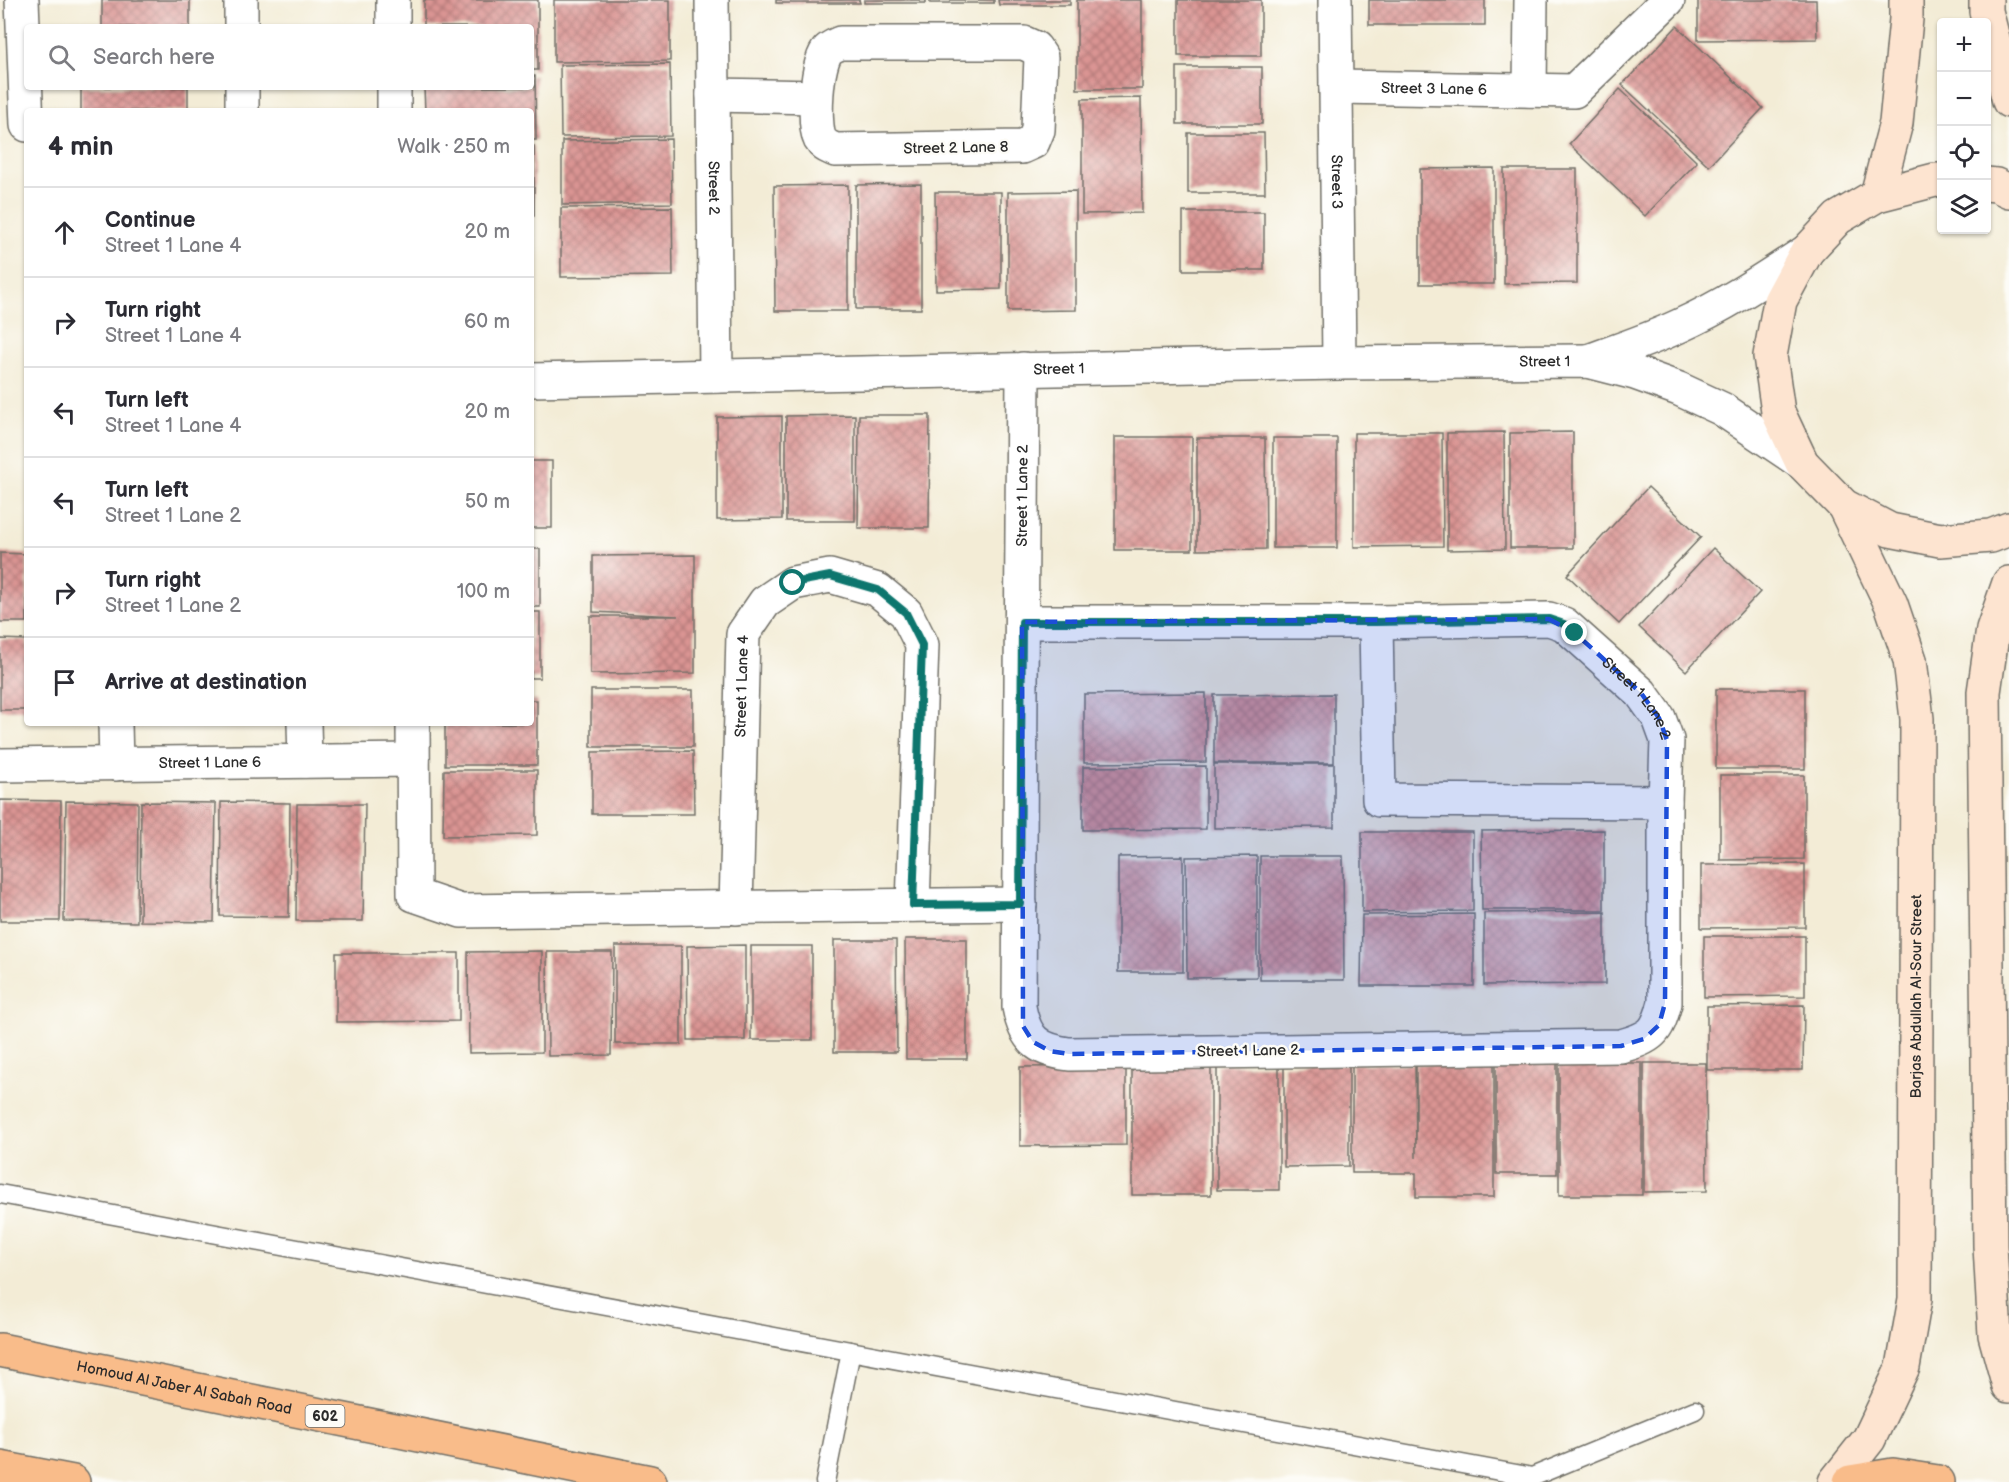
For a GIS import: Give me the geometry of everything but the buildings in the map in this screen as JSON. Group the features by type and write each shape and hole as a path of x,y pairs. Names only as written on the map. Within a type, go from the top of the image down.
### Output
{"main road":[{"name":"Homoud Al Jaber Al Sabah Road","path":"0,1350 650,1482"},
{"path":"0,1468 73,1482"},
{"path":"1850,1482 1893,1475 1938,1482"}],"street":[{"path":"22,0 24,50"},
{"path":"241,0 241,24"},
{"path":"393,0 393,24"},
{"name":"Street 2","path":"712,0 716,376"},
{"name":"Street 3","path":"1335,0 1339,363"},
{"path":"1530,90 1531,0"},
{"name":"Street 3 Lane 6","path":"1336,87 1574,91 1668,0"},
{"path":"1877,195 1896,123 1906,0"},
{"path":"1986,0 1986,10 2009,100"},
{"name":"Street 2 Lane 8","path":"840,43 1024,44 1035,48 1041,57 1038,130 1033,142 1022,147 835,150 824,146 819,137 816,97 820,66 826,51 840,43"},
{"path":"26,90 26,108"},
{"path":"242,90 242,108"},
{"path":"394,90 394,108"},
{"path":"713,95 816,97"},
{"path":"1937,180 1877,195 1838,218 1807,251 1780,301 1770,356 1778,412 1802,463 1844,506 1890,530 1940,540 1991,536 2009,529"},
{"path":"1991,184 2009,191"},
{"name":"Street 1","path":"1588,361 1680,326 1723,303 1807,251"},
{"name":"Street 1","path":"534,380 1339,363 1588,361 1635,373 1722,409 1802,463"},
{"name":"Street 1 Lane 2","path":"1022,622 1376,622 1549,619 1564,624 1641,693 1659,718 1667,740 1665,1003 1659,1025 1644,1039 1622,1046 1069,1054 1050,1051 1033,1042 1023,1026 1019,1007 1023,369"},
{"name":"Barjas Abdullah Al-Sour Street","path":"1835,1482 1869,1438 1903,1367 1915,1299 1917,719 1910,660 1891,604 1844,506"},
{"name":"Street 1 Lane 4","path":"736,908 743,634 765,602 793,583 830,576 878,590 906,613 922,645 913,905"},
{"path":"2009,583 1993,629 1984,692 1998,974 1990,1246 1995,1335 2009,1386"},
{"path":"1376,622 1379,800 1665,802"},
{"path":"115,726 116,764"},
{"path":"304,726 305,761"},
{"path":"413,726 414,896 461,911 1020,904"},
{"name":"Street 1 Lane 6","path":"0,765 413,760"}],"lane":[{"path":"0,1194 1532,1477 1695,1410"},
{"path":"825,1482 851,1351"}],"highlighted area":[{"path":"1549,619 1575,633 1641,693 1659,718 1667,740 1665,1003 1659,1025 1644,1039 1621,1046 1069,1054 1050,1051 1033,1042 1023,1026 1022,622"}],"route":[{"path":"793,583 830,576 878,590 906,613 922,645 913,905 1020,904 1022,622 1376,622 1549,619 1564,624 1575,633"}]}
